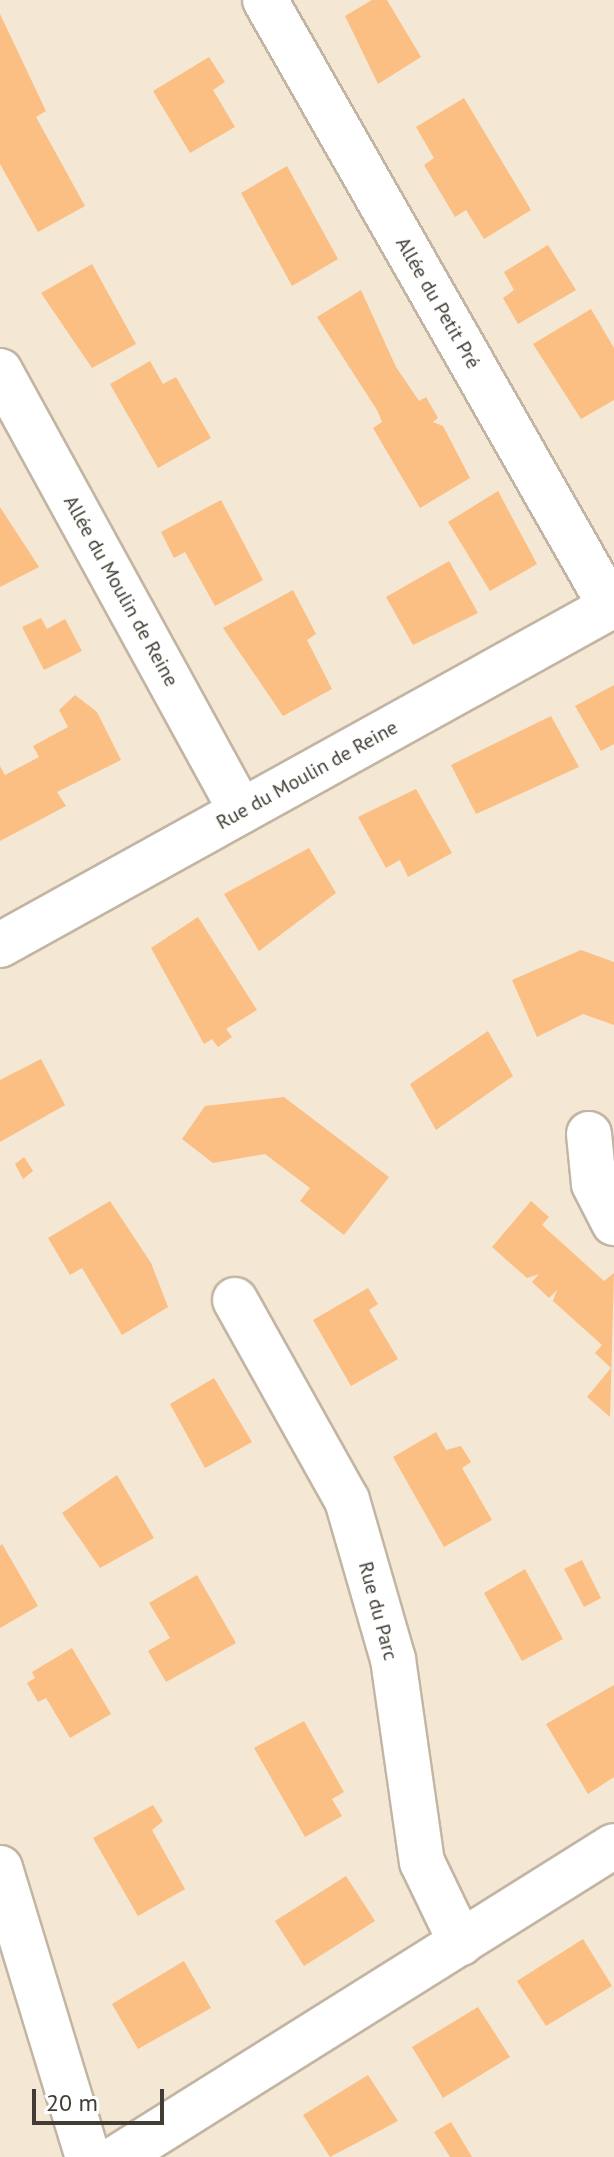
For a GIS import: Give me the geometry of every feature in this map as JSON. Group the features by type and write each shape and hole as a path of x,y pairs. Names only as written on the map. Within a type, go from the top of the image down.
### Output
{"street":[{"name":"Allée du Petit Pré","path":"265,0 612,606"},
{"name":"Allée du Moulin de Reine","path":"0,371 241,811"},
{"name":"Rue du Moulin de Reine","path":"0,945 612,606"},
{"path":"589,1134 594,1184 614,1223"},
{"name":"Rue du Parc","path":"235,1300 347,1500 393,1659 422,1862 461,1943"},
{"path":"118,2157 614,1846"},
{"path":"0,1868 88,2157"}],"building":[{"path":"372,0 387,0 421,57 378,84 345,16"},
{"path":"0,14 46,111 36,117 85,206 38,232 0,164"},
{"path":"209,57 225,82 213,90 235,127 190,153 153,91"},
{"path":"464,98 531,210 484,239 466,210 455,217 424,165 434,158 416,127"},
{"path":"287,166 338,259 292,286 241,193"},
{"path":"548,245 576,290 518,324 503,298 514,290 504,272"},
{"path":"92,264 136,344 92,368 41,293"},
{"path":"361,290 396,367 419,401 426,397 438,418 433,422 443,426 470,478 420,508 373,428 382,422 377,410 317,317"},
{"path":"591,309 614,348 614,400 581,419 533,344"},
{"path":"150,361 163,384 176,377 211,438 158,468 110,384"},
{"path":"498,491 537,564 490,591 448,522"},
{"path":"221,500 263,580 215,606 185,552 174,558 161,532"},
{"path":"0,507 39,567 0,587"},
{"path":"449,561 478,613 413,645 386,597"},
{"path":"293,590 316,634 307,640 332,689 283,716 223,628"},
{"path":"41,618 47,629 65,619 82,651 44,670 22,627"},
{"path":"614,685 614,744 601,751 575,706"},
{"path":"75,695 97,712 121,760 57,792 66,806 0,841 0,766 5,775 39,757 33,746 68,727 59,710"},
{"path":"551,716 579,767 476,814 451,765"},
{"path":"416,789 452,853 408,877 400,860 386,868 358,817"},
{"path":"309,848 336,893 259,951 224,894"},
{"path":"198,917 257,1010 226,1029 232,1037 218,1047 212,1039 204,1044 151,948"},
{"path":"581,950 614,962 614,1025 583,1014 537,1037 512,980"},
{"path":"488,1031 513,1076 436,1130 410,1084"},
{"path":"41,1059 65,1105 0,1142 0,1080"},
{"path":"284,1097 389,1177 344,1235 300,1201 310,1188 265,1154 213,1163 182,1139 205,1106"},
{"path":"24,1157 33,1171 23,1179 15,1164"},
{"path":"110,1201 151,1263 168,1307 122,1335 82,1268 70,1275 48,1238"},
{"path":"531,1201 549,1217 542,1225 604,1281 614,1273 610,1417 587,1397 611,1368 595,1353 602,1345 553,1301 557,1290 549,1298 532,1282 539,1274 527,1278 492,1247"},
{"path":"368,1288 378,1304 369,1310 398,1359 351,1386 313,1320"},
{"path":"214,1378 252,1442 205,1468 170,1404"},
{"path":"436,1432 446,1450 461,1446 471,1462 462,1468 492,1520 444,1547 393,1457"},
{"path":"117,1475 154,1538 100,1568 62,1513"},
{"path":"2,1544 38,1606 0,1628 0,1546"},
{"path":"582,1560 601,1598 584,1607 564,1569"},
{"path":"525,1569 563,1639 522,1661 484,1593"},
{"path":"197,1575 236,1643 166,1682 148,1651 170,1638 149,1603"},
{"path":"72,1648 111,1714 70,1738 46,1698 38,1702 27,1683 35,1678 32,1672"},
{"path":"614,1685 614,1777 588,1794 546,1724"},
{"path":"304,1721 344,1792 332,1799 342,1816 305,1837 254,1748"},
{"path":"153,1805 163,1821 152,1830 185,1889 138,1916 93,1838"},
{"path":"346,1876 375,1921 304,1966 275,1921"},
{"path":"583,1939 612,1986 546,2026 517,1981"},
{"path":"184,1961 211,2008 138,2049 112,2004"},
{"path":"478,2007 510,2057 443,2098 412,2047"},
{"path":"368,2075 398,2121 330,2157 303,2115"},
{"path":"451,2122 472,2157 450,2157 434,2132"}]}
